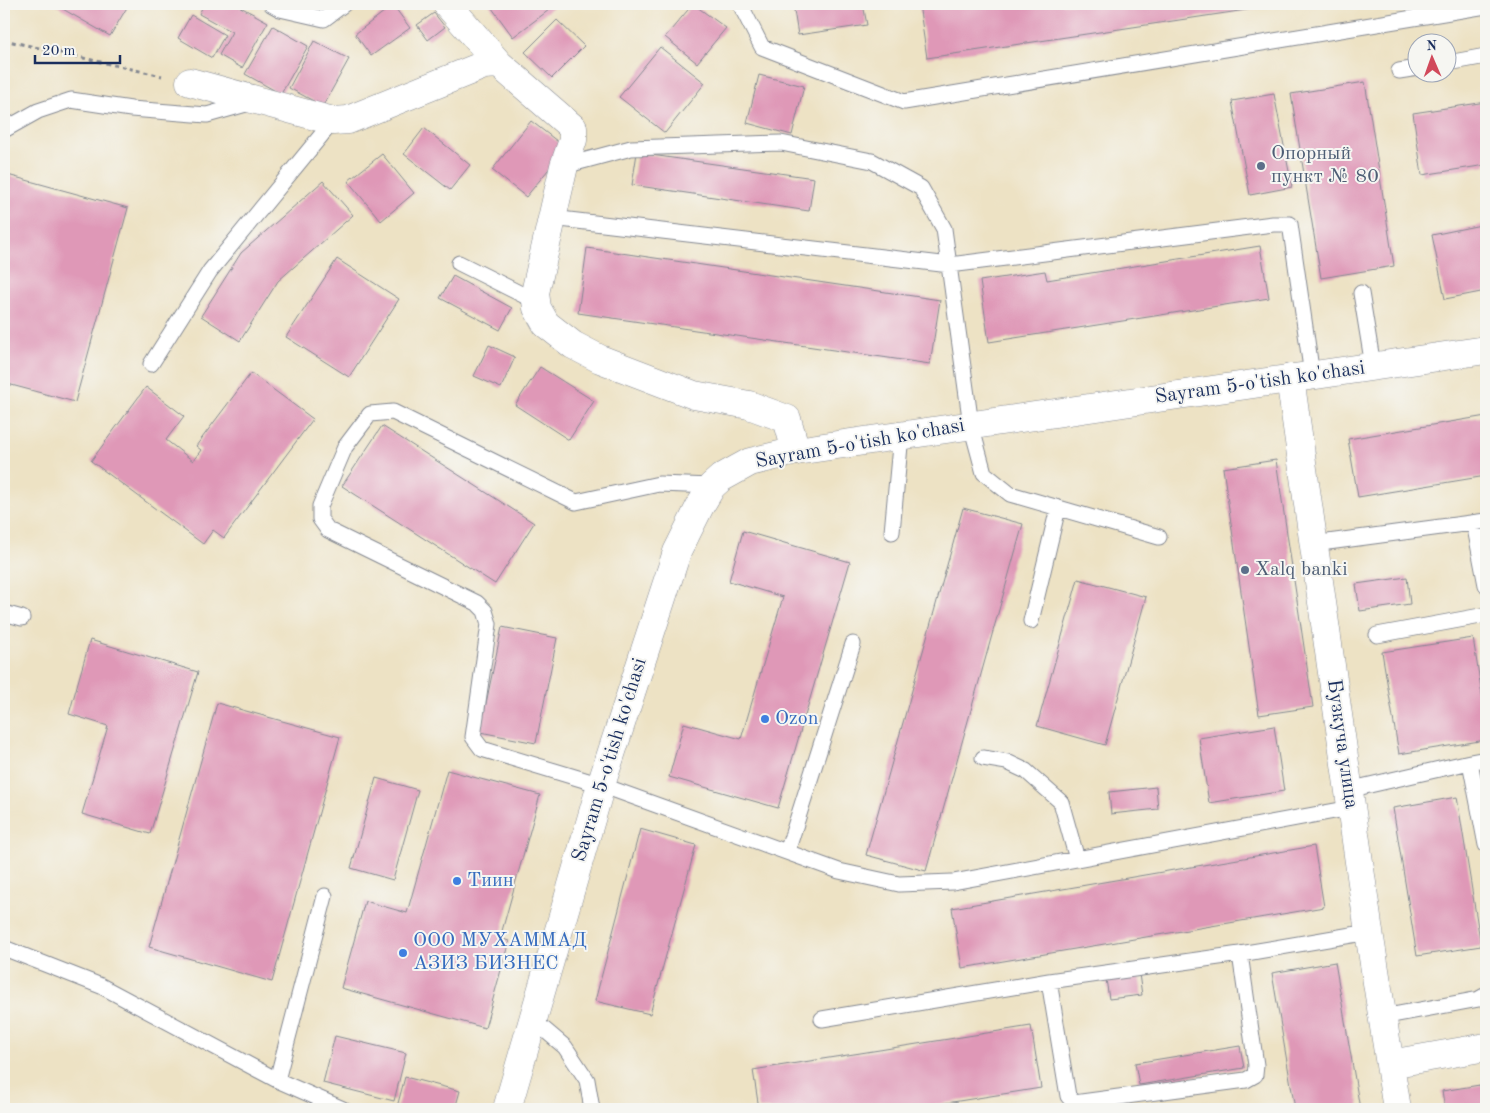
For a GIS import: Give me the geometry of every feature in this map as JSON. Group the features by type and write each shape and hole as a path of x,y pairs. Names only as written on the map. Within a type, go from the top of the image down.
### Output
{"street":[{"path":"447,4 499,64 573,128 573,140 564,166 535,293 535,301 541,316 552,329 573,345 600,359 694,395 749,405 787,419 796,451"},
{"path":"190,82 333,121 348,120 484,64 499,64"},
{"name":"Sayram 5-o'tish ko'chasi","path":"507,1109 601,785 669,573 687,530 712,486 730,472 750,462 796,451 1486,350"},
{"name":"Бузкуча улица","path":"1301,376 1313,544 1369,932 1397,1109"},
{"path":"1390,1064 1486,1047"}],"lane":[{"path":"271,4 280,9 324,19 344,4"},
{"path":"740,4 762,47 904,102 1486,6"},
{"path":"1458,61 1486,56"},
{"path":"1399,71 1408,70"},
{"path":"4,130 38,111 71,100 132,109 207,115 259,101"},
{"path":"151,364 210,271 333,121"},
{"path":"564,166 630,148 781,143 872,161 921,188 944,229 971,425 984,472 1010,494 1158,537"},
{"path":"552,218 950,265 1273,224 1290,224 1301,376"},
{"path":"459,263 535,301"},
{"path":"1361,293 1373,366"},
{"path":"712,486 659,484 576,502 393,412 370,414 345,447 320,506 320,519 328,530 477,603 485,611 489,624 473,738 482,749 601,785 838,871 899,884 953,882 1077,859 1350,799 1470,762 1486,759"},
{"path":"892,532 901,435"},
{"path":"1031,621 1058,508"},
{"path":"1313,544 1480,522 1486,585"},
{"path":"4,613 22,618"},
{"path":"1377,635 1486,615"},
{"path":"787,852 853,644"},
{"path":"983,758 1007,762 1026,771 1061,802 1077,859"},
{"path":"1470,762 1486,845"},
{"path":"277,1080 325,896"},
{"path":"822,1019 1369,932"},
{"path":"4,948 101,986 277,1080 343,1109"},
{"path":"1049,982 1068,1096 1074,1103 1246,1080 1255,1075 1256,1065 1240,954"},
{"path":"1382,1017 1479,1000 1486,995"},
{"path":"533,1020 565,1047 587,1080 592,1109"}],"path":[{"path":"4,40 190,82"}],"building":[{"path":"54,4 129,4 110,36"},
{"path":"204,4 235,4 268,22 242,68 219,55 232,32 199,14"},
{"path":"489,4 557,4 513,37"},
{"path":"693,4 726,28 697,63 665,37"},
{"path":"793,4 863,4 867,25 798,35"},
{"path":"919,4 1279,4 1279,5 927,58"},
{"path":"393,5 410,28 371,56 355,34"},
{"path":"434,13 445,27 428,40 417,25"},
{"path":"191,15 225,35 212,58 178,38"},
{"path":"557,20 584,46 552,78 525,52"},
{"path":"273,26 308,46 281,94 245,74"},
{"path":"314,41 349,59 323,106 289,88"},
{"path":"660,47 705,83 665,133 619,97"},
{"path":"759,75 804,86 792,135 747,123"},
{"path":"1365,82 1394,266 1321,278 1291,94"},
{"path":"1274,94 1292,187 1250,195 1232,101"},
{"path":"1486,102 1486,165 1422,175 1413,113"},
{"path":"531,121 566,148 526,197 492,170"},
{"path":"424,128 470,165 450,190 404,154"},
{"path":"637,153 814,178 809,211 632,185"},
{"path":"382,154 414,193 381,221 348,181"},
{"path":"4,174 128,208 75,402 4,383"},
{"path":"323,181 353,215 278,281 240,341 201,316 241,253"},
{"path":"1486,224 1486,291 1445,299 1432,235"},
{"path":"1260,246 1269,298 989,342 980,281 1045,271 1047,280"},
{"path":"587,248 940,300 930,364 578,313"},
{"path":"337,259 399,299 349,377 286,337"},
{"path":"453,276 512,308 500,330 440,298"},
{"path":"489,345 515,357 501,388 474,376"},
{"path":"540,367 594,401 569,440 515,405"},
{"path":"251,373 313,419 224,538 213,530 203,544 91,461 146,387 184,416 166,440 193,461 201,450 196,446"},
{"path":"1486,416 1486,476 1358,497 1348,439"},
{"path":"382,426 534,523 495,584 342,486"},
{"path":"1276,460 1313,707 1259,715 1223,468"},
{"path":"963,508 1023,524 926,871 866,855"},
{"path":"743,531 850,562 778,808 669,777 684,723 741,739 783,597 729,581"},
{"path":"1407,577 1410,604 1360,611 1356,584"},
{"path":"1078,579 1146,597 1105,745 1037,726"},
{"path":"502,627 557,638 536,743 480,732"},
{"path":"1473,638 1486,720 1486,740 1399,754 1382,652"},
{"path":"90,640 198,672 150,834 82,814 108,726 69,714"},
{"path":"217,703 340,737 272,982 149,947"},
{"path":"1274,726 1284,791 1209,803 1199,738"},
{"path":"447,770 540,795 500,938 509,941 485,1028 341,988 365,901 407,913"},
{"path":"376,778 418,790 393,880 351,868"},
{"path":"1156,787 1158,809 1111,814 1109,792"},
{"path":"1457,797 1481,946 1417,956 1393,808"},
{"path":"640,829 696,845 650,1014 595,1001"},
{"path":"1314,846 1324,907 962,968 952,908"},
{"path":"1335,962 1360,1109 1295,1109 1272,973"},
{"path":"1139,974 1142,995 1109,999 1106,979"},
{"path":"1031,1026 1041,1088 908,1109 759,1109 753,1070"},
{"path":"335,1036 406,1053 394,1101 323,1083"},
{"path":"1240,1046 1244,1068 1139,1085 1135,1063"},
{"path":"405,1077 460,1091 455,1109 406,1109 397,1107"},
{"path":"1486,1084 1486,1109 1445,1109 1442,1091"}],"place":[{"name":"Опорный пункт № 80","path":"1261,166"},
{"name":"Xalq banki","path":"1245,570"},
{"name":"Ozon","path":"765,719"},
{"name":"Тиин","path":"457,881"},
{"name":"ООО МУХАММАД АЗИЗ БИЗНЕС","path":"403,953"}]}
